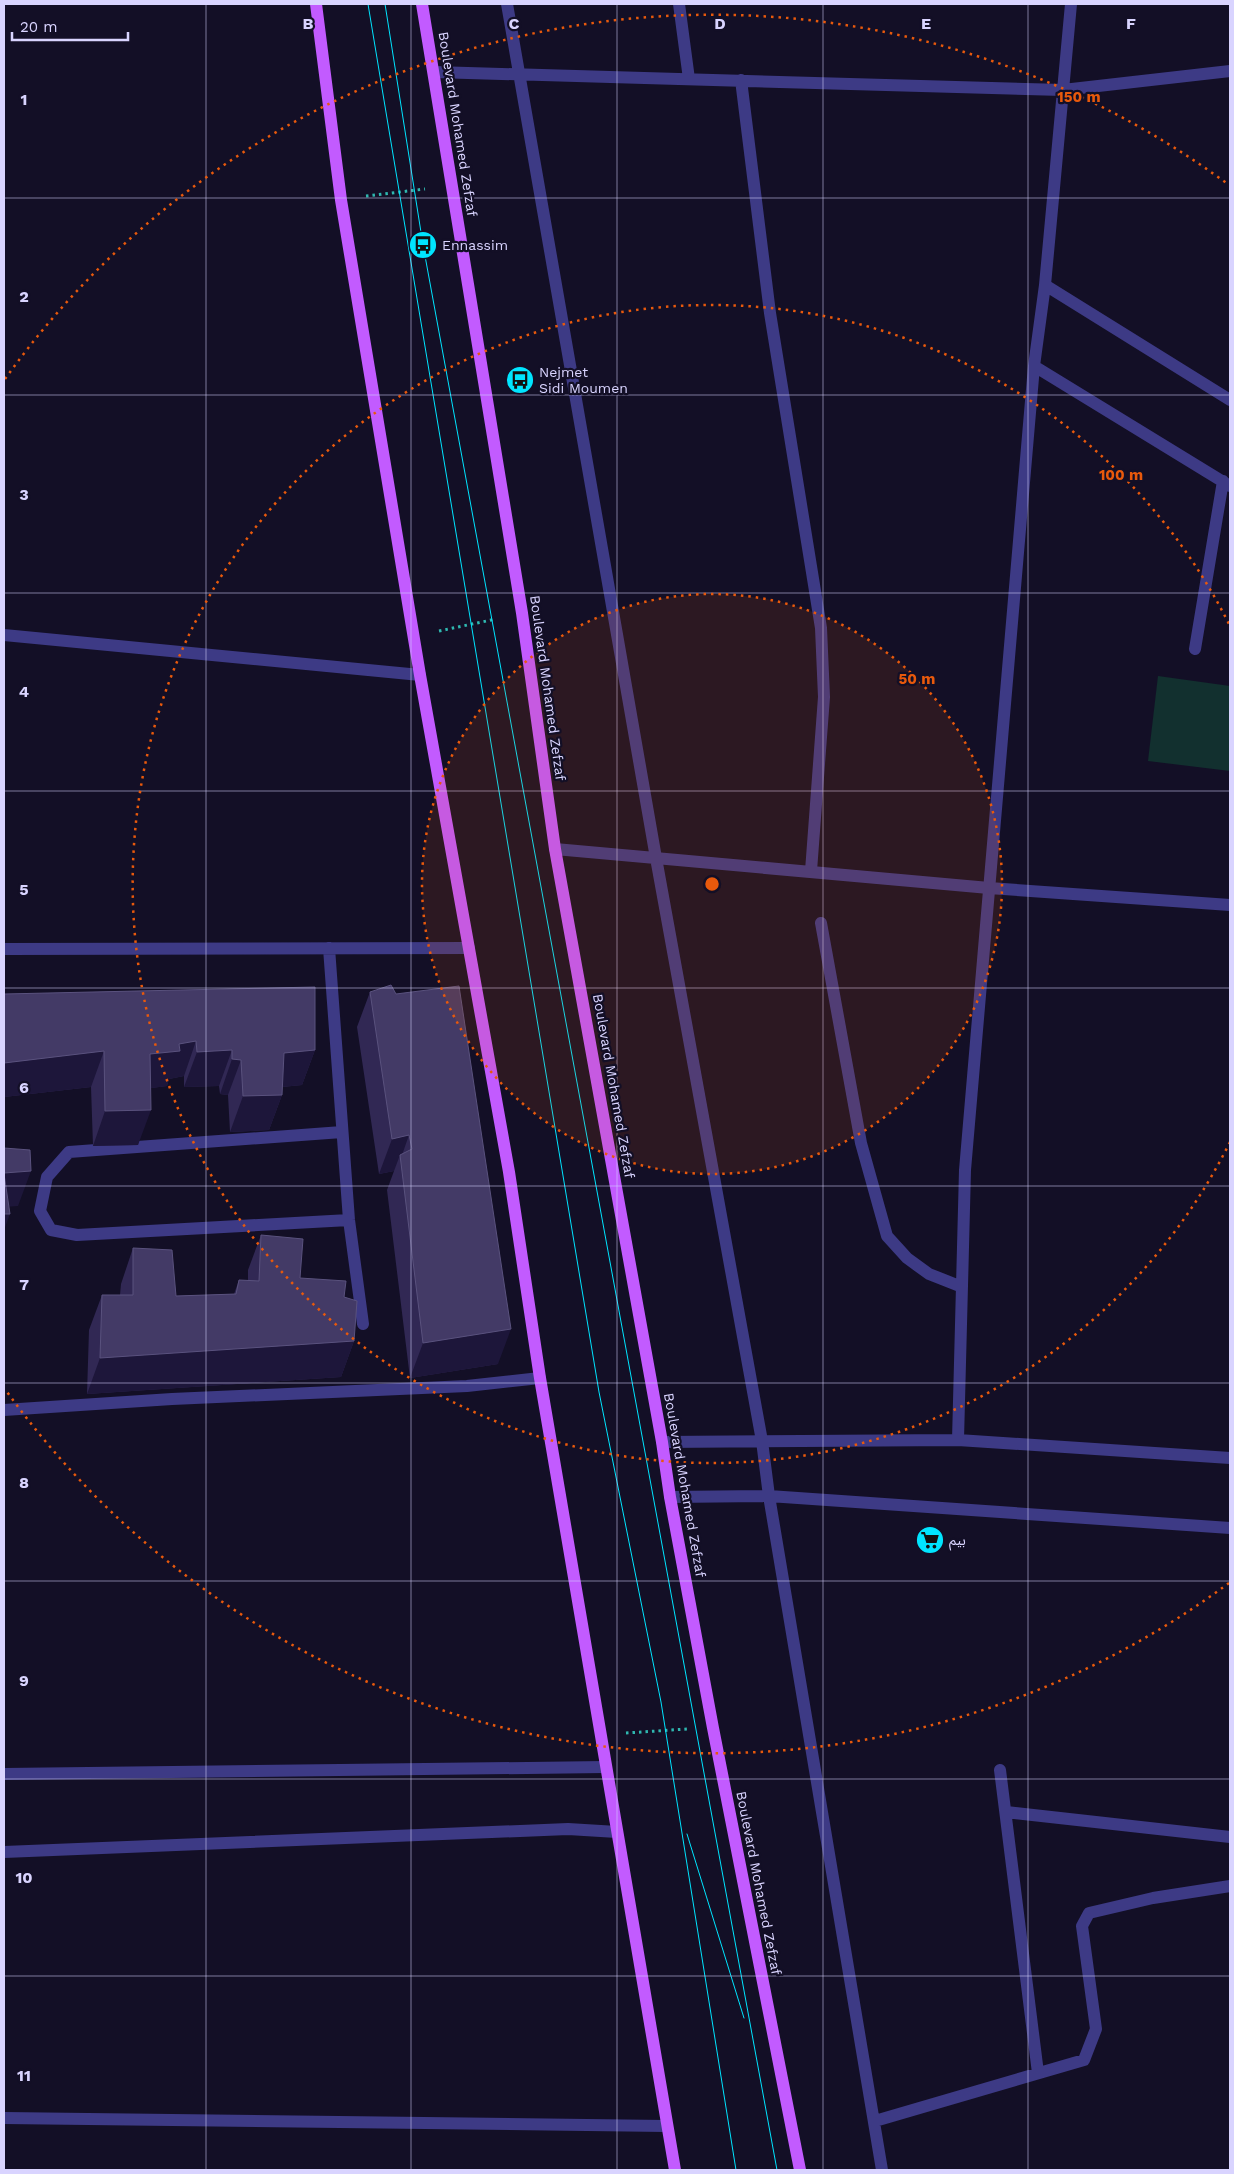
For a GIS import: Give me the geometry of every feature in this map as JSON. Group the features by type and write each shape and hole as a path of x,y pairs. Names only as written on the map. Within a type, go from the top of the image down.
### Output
{"main road":[{"path":"316,4 341,200 420,675 509,1172 540,1378 605,1767 638,1945 674,2170"},
{"name":"Boulevard Mohamed Zefzaf","path":"422,4 522,613 555,849 662,1442 670,1497 713,1728 800,2170"}],"street":[{"path":"507,4 656,858 762,1442 769,1496 882,2170"},
{"path":"679,4 689,79"},
{"path":"958,1440 965,1170 1034,366 1046,285 1071,4"},
{"path":"434,72 1063,90 1230,71"},
{"path":"741,80 770,313 821,628 824,697 811,871"},
{"path":"1046,285 1230,400"},
{"path":"1034,366 1226,484 1195,649"},
{"path":"4,635 420,675"},
{"path":"555,849 989,888 1230,905"},
{"path":"821,923 861,1143 887,1236 907,1258 929,1274 962,1287"},
{"path":"4,948 469,948"},
{"path":"330,948 349,1220 362,1324"},
{"path":"342,1132 69,1152 47,1177 40,1211 51,1230 78,1234 349,1220"},
{"path":"4,1410 172,1399 467,1386 540,1378"},
{"path":"662,1442 958,1440 1230,1458"},
{"path":"670,1497 769,1496 1230,1528"},
{"path":"4,1774 605,1767"},
{"path":"1000,1770 1038,2073"},
{"path":"1006,1812 1230,1837"},
{"path":"4,1852 568,1829 617,1832"},
{"path":"875,2121 1084,2060 1096,2030 1082,1926 1089,1913 1154,1898 1230,1886"},
{"path":"4,2118 666,2126"}],"path":[{"path":"341,200 452,186"},
{"path":"414,636 522,613"},
{"path":"601,1734 713,1728"}],"green space":[{"path":"1158,676 1230,686 1230,771 1148,761"}],"building":[{"path":"391,985 396,994 459,986 511,1329 423,1343 400,1155 412,1149 409,1135 392,1139 370,992"},
{"path":"315,987 315,1050 284,1053 282,1095 243,1096 241,1060 232,1059 232,1050 197,1052 196,1041 179,1044 180,1051 150,1054 151,1110 105,1111 104,1051 4,1063 4,994"},
{"path":"4,1148 30,1150 31,1171 4,1173"},
{"path":"4,1174 10,1214 4,1214"},
{"path":"261,1235 303,1239 300,1278 346,1281 344,1297 357,1301 354,1341 100,1358 102,1295 133,1295 133,1248 172,1250 176,1296 236,1294 239,1280 259,1281"}],"tram line":[{"path":"368,4 599,1392 661,1702 736,2170"},
{"path":"385,4 423,245 777,2170"},
{"path":"687,1834 744,2018"}],"place":[{"name":"Ennassim","path":"423,245"},
{"name":"Nejmet Sidi Moumen","path":"520,380"},
{"name":"بيم","path":"930,1540"}]}
